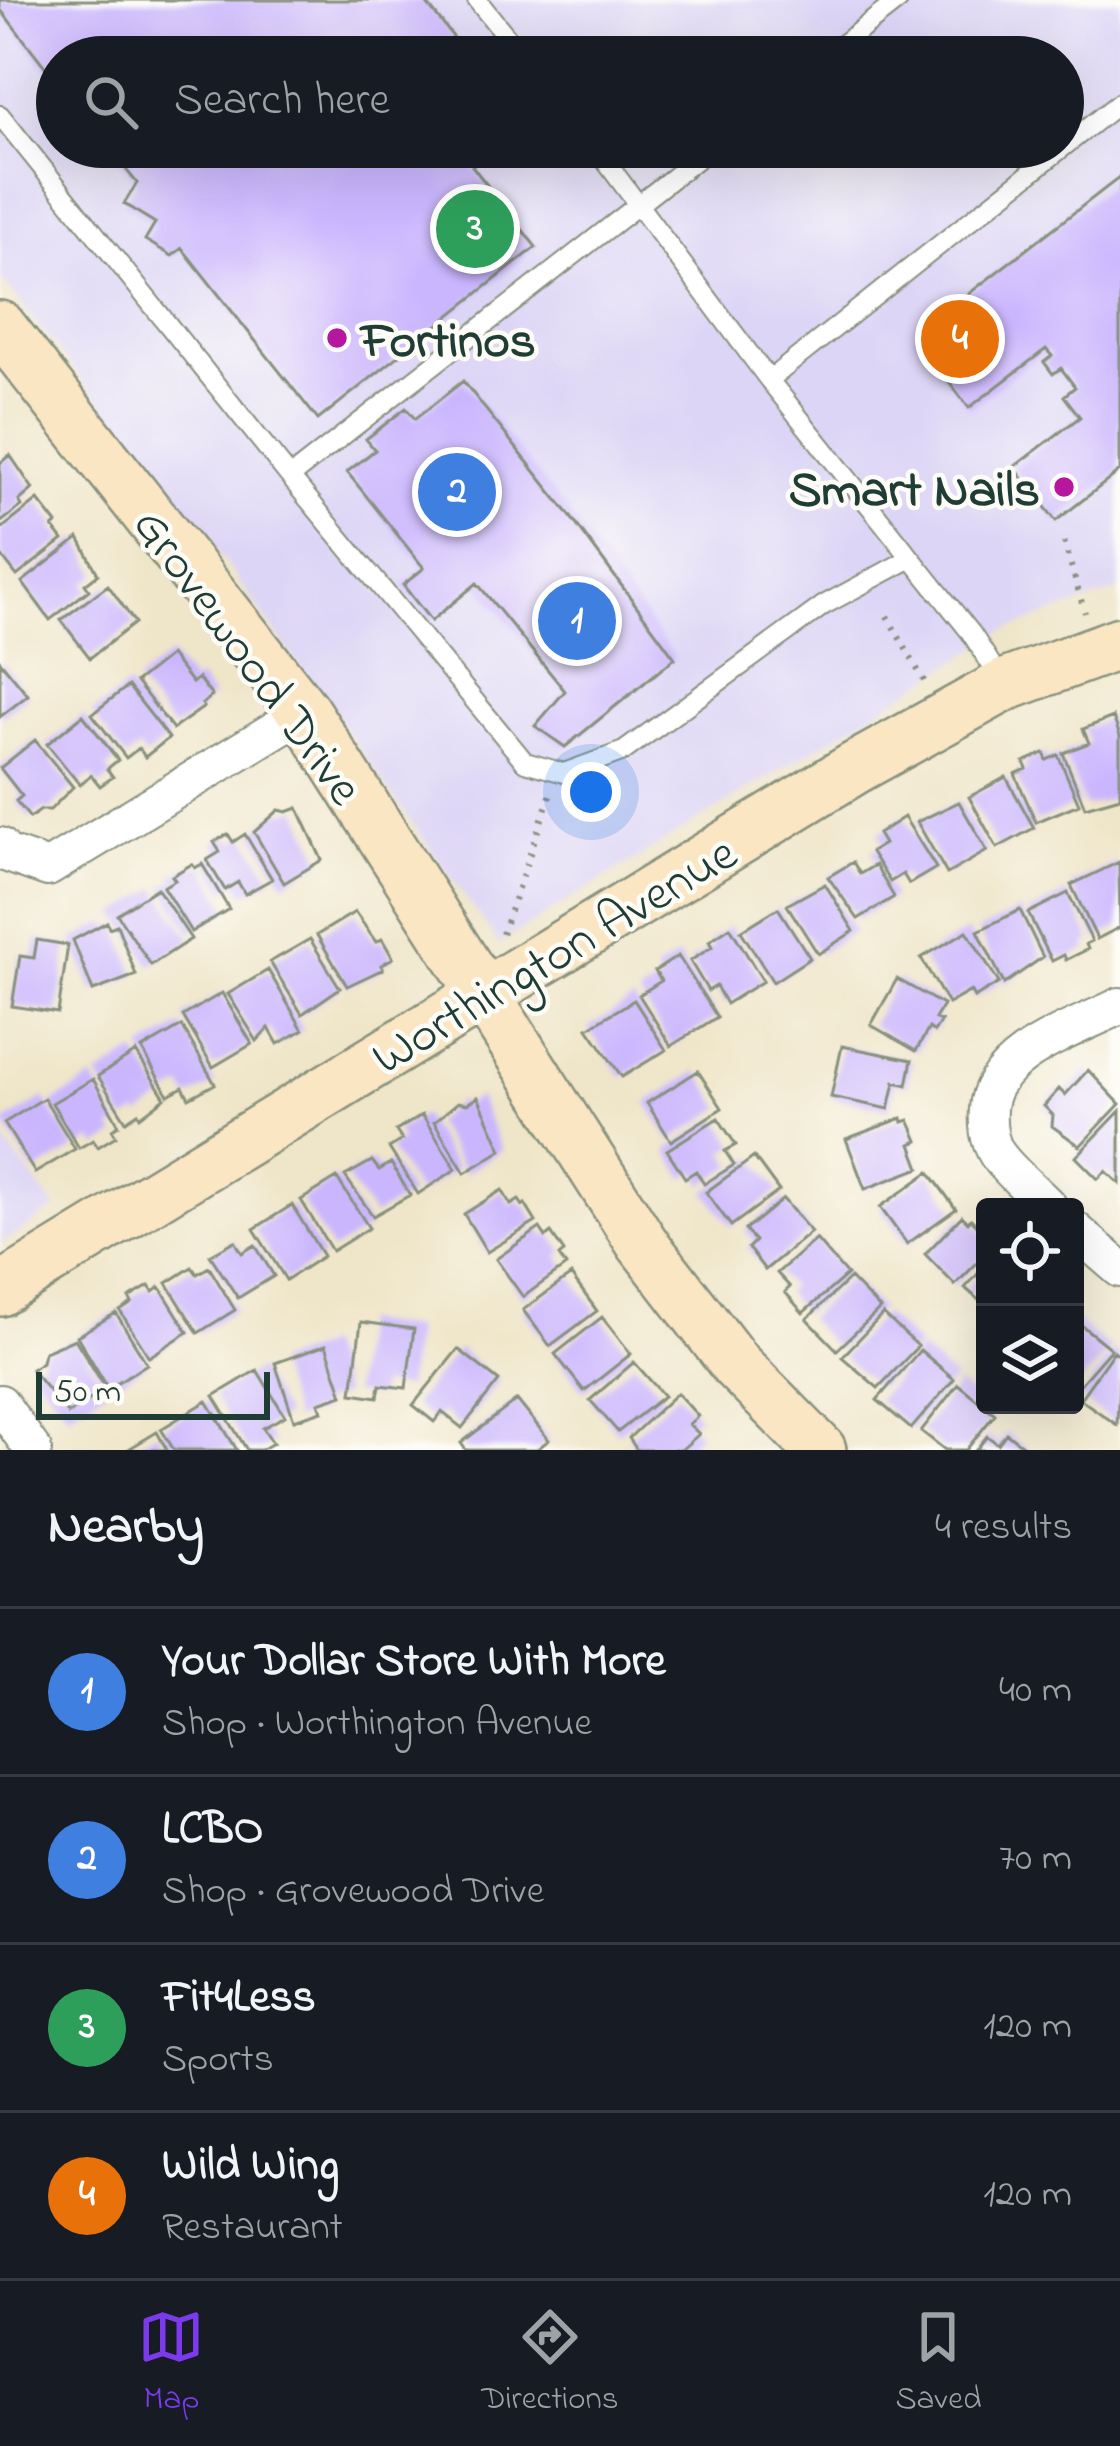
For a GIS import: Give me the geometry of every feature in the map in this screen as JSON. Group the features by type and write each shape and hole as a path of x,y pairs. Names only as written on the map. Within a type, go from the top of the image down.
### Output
{"street":[{"name":"Grovewood Drive","path":"0,327 304,712 641,1243 736,1365 820,1450"},
{"name":"Worthington Avenue","path":"0,1291 855,768 1104,632"},
{"path":"0,846 5,853 48,868 304,712"},
{"path":"1040,1198 998,1155 989,1136 989,1096 997,1077 1016,1059 1120,1006"},
{"path":"1084,1238 1120,1269"},
{"path":"0,1403 33,1450"}],"lane":[{"path":"477,0 506,36"},
{"path":"853,36 898,0"},
{"path":"1084,131 1120,102"},
{"path":"0,115 36,160"},
{"path":"42,168 524,762 564,773 624,751 824,605 911,558"},
{"path":"612,168 770,380 971,634 1005,685"},
{"path":"290,478 685,168"},
{"path":"770,380 1037,168"}],"path":[{"path":"1064,542 1104,632"},
{"path":"887,616 928,688"},
{"path":"501,937 546,800 564,773"}],"shaded area":[{"path":"0,0 1120,0 1120,590 1007,630 499,944 220,555 0,277"},
{"path":"0,1135 56,1209 0,1244"}],"building":[{"path":"0,0 424,0 452,36 36,36 36,55 0,9"},
{"name":"Fortinos","path":"125,168 474,168 536,247 318,420 182,248 172,256 145,240 155,223 124,204 137,183"},
{"path":"1120,177 1120,471 1056,521 1014,467 1080,417 1064,396 1075,387 1061,368 1053,374 1044,362 1052,356 1046,349 969,408 914,336"},
{"path":"463,381 675,658 565,747 535,726 565,691 477,583 431,621 403,585 424,568 347,472 375,450 366,439 406,408 415,419"},
{"path":"10,455 33,489 19,501 22,506 0,523 0,463"},
{"path":"38,500 63,540 17,576 0,554 0,530"},
{"path":"79,538 98,574 85,584 89,590 50,620 22,582"},
{"path":"108,585 135,623 90,658 61,620"},
{"path":"170,655 192,683 198,678 212,696 173,729 136,682"},
{"path":"0,661 28,695 0,717"},
{"path":"128,686 169,738 145,757 139,748 126,758 92,714"},
{"path":"83,715 118,760 107,769 113,777 100,786 91,775 80,785 47,744"},
{"path":"1113,717 1120,736 1120,797 1085,807 1063,753 1089,743 1083,729"},
{"path":"35,740 73,787 50,810 30,818 16,801 22,796 0,768"},
{"path":"1044,753 1047,760 1058,755 1079,804 1036,822 1015,774 1027,769 1024,762"},
{"path":"1006,777 1034,828 997,848 969,797"},
{"path":"959,802 987,851 947,874 917,822"},
{"path":"298,808 322,860 284,883 254,832 279,810"},
{"path":"904,817 936,868 909,884 903,874 890,882 871,852 884,844 878,834"},
{"path":"228,834 233,842 245,834 272,879 245,894 238,882 225,890 207,860 220,852 214,842"},
{"path":"853,862 860,874 875,865 894,897 858,919 828,877"},
{"path":"1119,862 1120,927 1097,939 1071,885"},
{"path":"192,864 195,868 202,864 229,909 191,932 163,887"},
{"path":"825,884 854,931 818,954 787,905"},
{"path":"157,888 191,939 151,965 117,914"},
{"path":"1068,893 1092,941 1086,944 1088,949 1066,960 1064,955 1052,961 1028,913"},
{"path":"778,908 810,958 773,982 741,931"},
{"path":"1020,910 1043,957 1004,984 978,931"},
{"path":"355,912 376,942 382,939 393,958 381,965 383,969 347,986 317,935"},
{"path":"107,922 109,928 117,925 136,975 93,991 73,940"},
{"path":"730,927 763,981 726,1004 716,986 708,991 690,961"},
{"path":"967,931 999,983 974,998 971,991 948,1004 921,958"},
{"path":"310,939 340,988 302,1014 270,962"},
{"path":"37,940 68,945 58,1013 12,1006 20,956 34,958"},
{"path":"678,956 717,1017 671,1046 639,995 661,981 655,971"},
{"path":"268,970 303,1030 278,1044 269,1028 257,1041 228,994"},
{"path":"897,979 943,1005 935,1019 941,1021 934,1032 929,1028 916,1051 871,1025"},
{"path":"222,993 252,1044 213,1067 183,1016"},
{"path":"634,1000 666,1050 622,1077 588,1028"},
{"path":"182,1026 215,1084 189,1098 183,1087 168,1095 142,1049"},
{"path":"842,1046 912,1060 907,1085 895,1082 889,1109 831,1097"},
{"path":"136,1052 165,1098 140,1117 138,1113 126,1121 98,1076"},
{"path":"1088,1070 1120,1104 1080,1146 1052,1126 1053,1115 1044,1106 1059,1089 1065,1095"},
{"path":"698,1071 722,1108 671,1141 647,1103"},
{"path":"93,1079 119,1125 112,1129 116,1136 98,1147 93,1140 79,1148 52,1103"},
{"path":"478,1097 502,1150 465,1173 434,1122 458,1102 467,1104"},
{"path":"44,1098 75,1149 35,1173 4,1123"},
{"path":"1120,1111 1120,1184 1106,1171 1098,1179 1076,1157"},
{"path":"422,1115 456,1169 418,1194 389,1148 402,1140 396,1131"},
{"path":"718,1118 736,1145 725,1151 734,1165 704,1184 696,1171 685,1178 667,1150"},
{"path":"902,1118 909,1120 918,1141 911,1144 920,1168 865,1189 846,1139"},
{"path":"754,1157 779,1191 731,1226 706,1192"},
{"path":"372,1161 379,1170 391,1163 410,1195 373,1216 345,1176"},
{"path":"929,1172 956,1209 907,1244 880,1207"},
{"path":"337,1178 369,1228 332,1251 301,1200"},
{"path":"502,1190 511,1205 519,1200 525,1204 536,1222 487,1252 464,1214"},
{"path":"783,1199 811,1232 765,1270 748,1248 755,1241 745,1230"},
{"path":"292,1205 323,1256 286,1280 254,1229"},
{"path":"962,1216 976,1224 976,1264 955,1285 925,1254"},
{"path":"540,1228 546,1237 551,1233 564,1252 559,1256 566,1266 523,1297 496,1259"},
{"path":"816,1239 847,1275 803,1313 785,1292 790,1287 777,1273"},
{"path":"235,1241 242,1253 255,1245 274,1276 238,1298 210,1255"},
{"path":"192,1267 197,1274 209,1267 235,1310 198,1333 167,1283"},
{"path":"571,1275 597,1311 550,1346 523,1310"},
{"path":"976,1276 976,1297 965,1288"},
{"path":"850,1278 880,1309 837,1350 807,1319"},
{"path":"149,1286 153,1292 160,1287 188,1332 149,1357 120,1311 132,1303 129,1298"},
{"path":"116,1313 147,1364 108,1388 77,1336"},
{"path":"883,1314 918,1346 878,1388 842,1357"},
{"path":"602,1317 631,1354 584,1391 555,1354"},
{"path":"361,1322 414,1329 406,1388 380,1385 378,1397 352,1393"},
{"path":"1084,1327 1111,1349 1084,1380"},
{"path":"75,1339 106,1389 68,1414 31,1369 42,1362 44,1352"},
{"path":"326,1345 343,1395 319,1403 322,1411 294,1420 275,1363"},
{"path":"458,1349 499,1381 462,1428 442,1412 434,1422 413,1405"},
{"path":"920,1350 954,1379 911,1429 877,1400"},
{"path":"1114,1351 1120,1356 1117,1425 1084,1402 1084,1393"},
{"path":"634,1362 664,1396 618,1432 590,1400"},
{"path":"257,1370 285,1416 263,1428 273,1443 261,1450 247,1450 214,1396"},
{"path":"958,1384 976,1399 976,1414 995,1414 966,1450 945,1450 921,1431"},
{"path":"677,1393 698,1416 689,1424 699,1434 681,1450 637,1450 629,1438"},
{"path":"517,1400 549,1440 536,1450 466,1450 461,1443"},
{"path":"207,1401 237,1450 174,1450 161,1429"},
{"path":"157,1432 167,1450 127,1450"},
{"path":"1006,1433 1029,1450 976,1450 987,1436 998,1444"}],"place":[{"name":"Fit4Less","path":"475,229"},
{"name":"Fortinos","path":"337,338"},
{"name":"Wild Wing","path":"960,339"},
{"name":"Smart Nails","path":"1064,487"},
{"name":"LCBO","path":"457,492"},
{"name":"Your Dollar Store With More","path":"577,621"}]}
